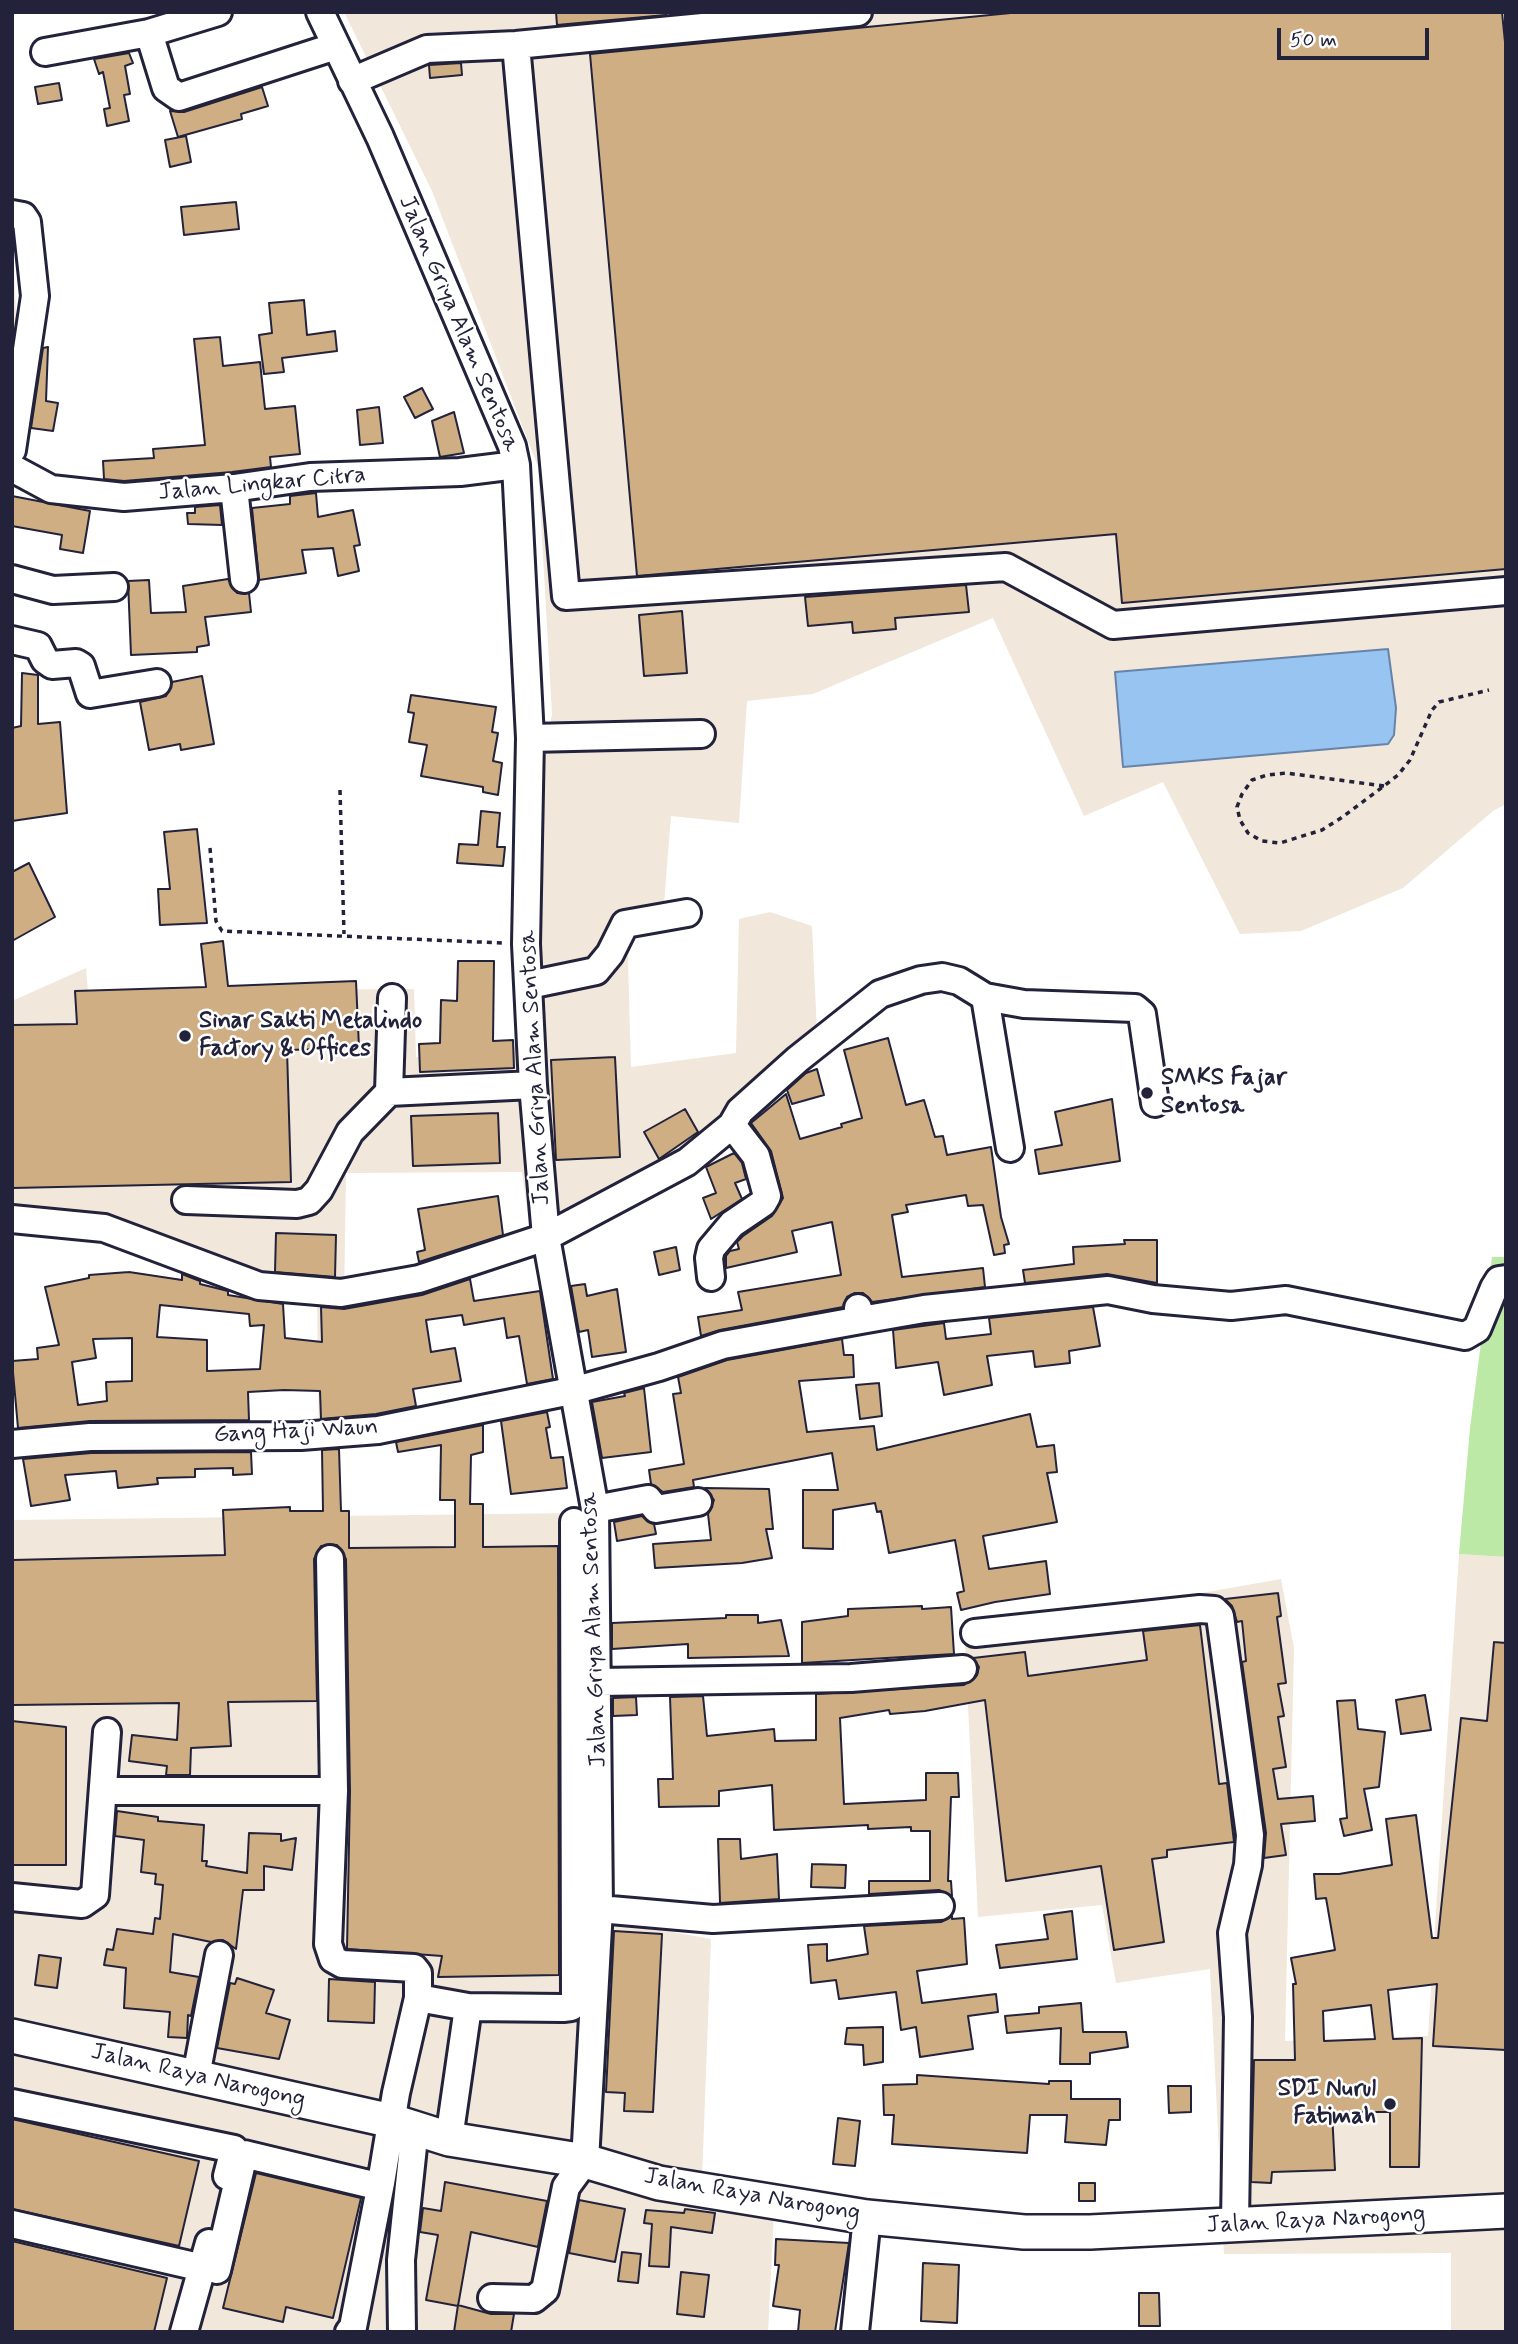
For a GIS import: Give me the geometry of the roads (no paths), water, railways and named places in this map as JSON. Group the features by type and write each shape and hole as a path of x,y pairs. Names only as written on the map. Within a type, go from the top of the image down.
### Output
{"main road":[{"name":"Jalan Raya Narogong","path":"12,2036 404,2125 449,2139 585,2161 659,2183 867,2217 1024,2232 1157,2231 1235,2224 1506,2211"}],"street":[{"path":"45,52 149,33 218,12"},
{"name":"Jalan Griya Alam Sentosa","path":"320,12 380,137 512,446 516,465 530,738 526,944 533,1085 546,1237 576,1390 599,1682 599,1909 585,2161"},
{"path":"352,81 427,49 516,45 858,12"},
{"path":"149,33 166,88 179,97 335,46"},
{"path":"516,45 566,596 1006,567 1114,625 1506,591"},
{"path":"12,214 23,216 27,222 35,296 12,450"},
{"name":"Jalan Lingkar Citra","path":"12,468 51,489 104,497 234,488 310,477 460,472 516,465"},
{"path":"234,488 244,579"},
{"path":"12,579 53,590 114,587"},
{"path":"12,640 38,646 45,660 52,665 76,663 80,666 90,694 157,683"},
{"path":"530,738 702,734"},
{"path":"528,985 596,971 610,954 625,924 687,913"},
{"path":"12,1219 104,1228 259,1286 341,1293 419,1279 546,1237 687,1163 732,1125 740,1111 797,1059 884,992 942,977 959,981 985,997 1024,1004 1135,1008 1142,1014 1155,1103"},
{"path":"985,997 1010,1148"},
{"path":"186,1200 297,1204 309,1201 319,1190 350,1132 389,1092 392,998"},
{"path":"389,1092 533,1085"},
{"path":"712,1277 709,1258 711,1250 732,1223 763,1203 767,1196 757,1156 732,1125"},
{"name":"Gang Haji Waun","path":"12,1444 90,1437 301,1436 378,1430 576,1390 659,1367 723,1345 860,1314 1108,1290 1153,1299 1231,1306 1286,1300 1465,1336 1477,1329 1494,1288 1499,1280 1506,1279"},
{"path":"418,1998 468,2007 572,2007 575,1999 584,1515 648,1499 656,1509 698,1502"},
{"path":"330,1559 334,1791 328,1944 333,1959 342,1964 414,1968 418,1973 418,1998 404,2125 402,2332"},
{"path":"975,1633 1200,1609 1214,1610 1220,1616 1250,1835 1248,1865 1231,1933 1238,2017 1235,2224"},
{"path":"599,1682 851,1678 963,1670"},
{"path":"12,1897 82,1904 95,1895 107,1731"},
{"path":"103,1791 334,1791"},
{"path":"599,1909 713,1919 940,1906"},
{"path":"196,2076 219,1955"},
{"path":"449,2139 468,2007"},
{"path":"12,2103 234,2150 210,2269"},
{"path":"349,2332 381,2183 404,2125"},
{"path":"184,2332 210,2269 244,2154 377,2186 381,2183"},
{"path":"492,2298 534,2299 545,2290 566,2187 585,2161"},
{"path":"855,2332 867,2217"},
{"path":"12,2224 210,2269"}],"water":[{"path":"1388,649 1396,708 1394,735 1388,744 1123,767 1115,672"}],"place":[{"name":"Sinar Sakti Metalindo Factory & Offices","path":"185,1036"},
{"name":"SMKS Fajar Sentosa","path":"1147,1093"},
{"name":"SDI Nurul Fatimah","path":"1390,2104"}]}
